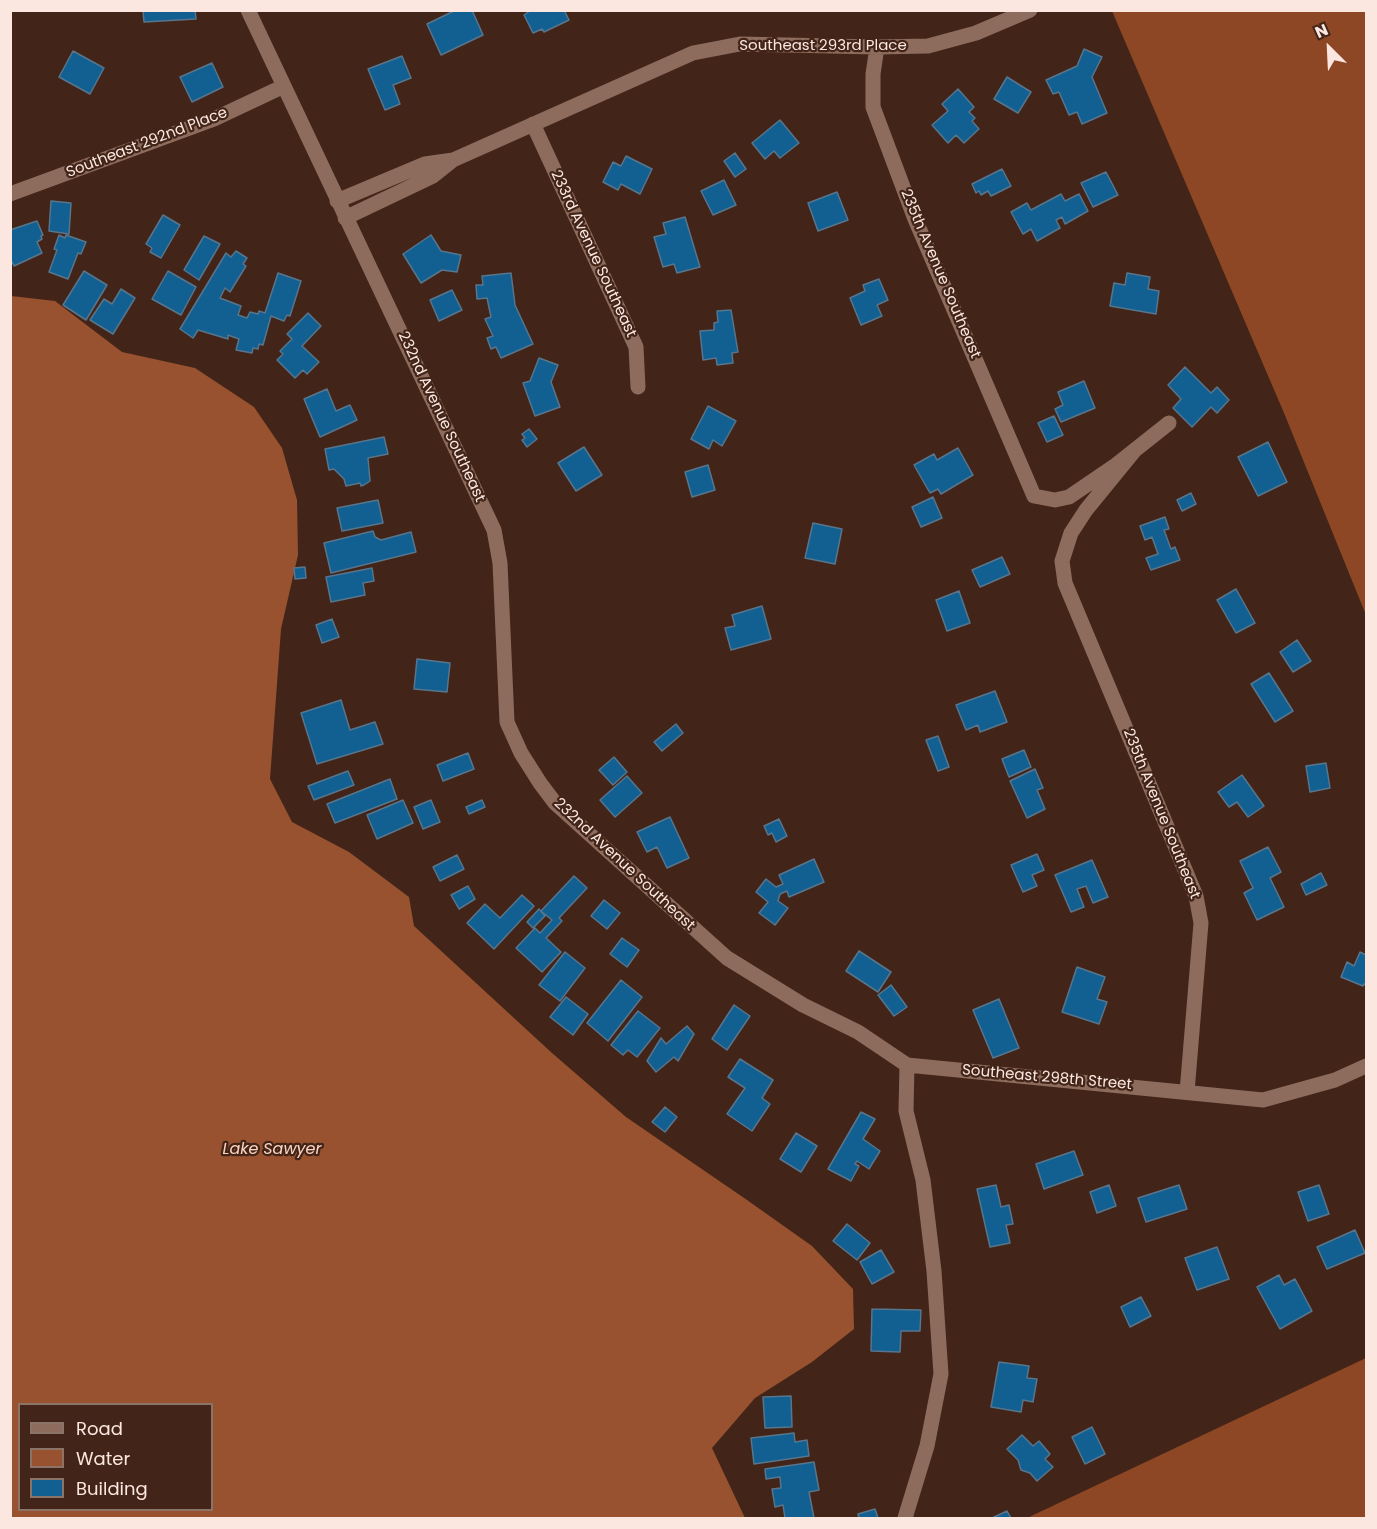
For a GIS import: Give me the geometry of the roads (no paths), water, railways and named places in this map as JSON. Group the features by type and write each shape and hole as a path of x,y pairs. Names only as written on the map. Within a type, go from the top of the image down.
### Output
{"street":[{"name":"232nd Avenue Southeast","path":"248,10 282,87 494,530 500,563 507,722 521,753 555,803 727,958 803,1005 858,1032 907,1065"},
{"name":"Southeast 293rd Place","path":"345,218 434,176 453,160 693,53 740,44 928,46 976,33 1030,10"},
{"name":"235th Avenue Southeast","path":"877,47 873,74 873,107 915,219 1034,496 1055,500 1070,497 1135,450"},
{"name":"Southeast 292nd Place","path":"10,195 214,118 282,87"},
{"name":"233rd Avenue Southeast","path":"534,123 636,347 638,387"},
{"name":"Southeast 293rd Place","path":"337,201 425,164 453,160"},
{"path":"1135,450 1168,423"},
{"name":"235th Avenue Southeast","path":"1135,450 1086,510 1071,533 1062,561 1065,584 1196,896 1200,923 1187,1092"},
{"name":"Southeast 298th Street","path":"907,1065 1263,1100 1335,1080 1366,1066"},
{"path":"905,1518 927,1446 941,1374 934,1271 923,1180 906,1111 907,1065"}],"water":[{"name":"Lake Sawyer","path":"11,296 55,301 122,352 195,368 254,407 282,448 297,500 298,555 281,629 270,779 292,822 349,852 409,897 414,926 552,1053 626,1117 812,1246 853,1289 854,1329 812,1362 755,1398 712,1448 745,1518 11,1518"}]}
